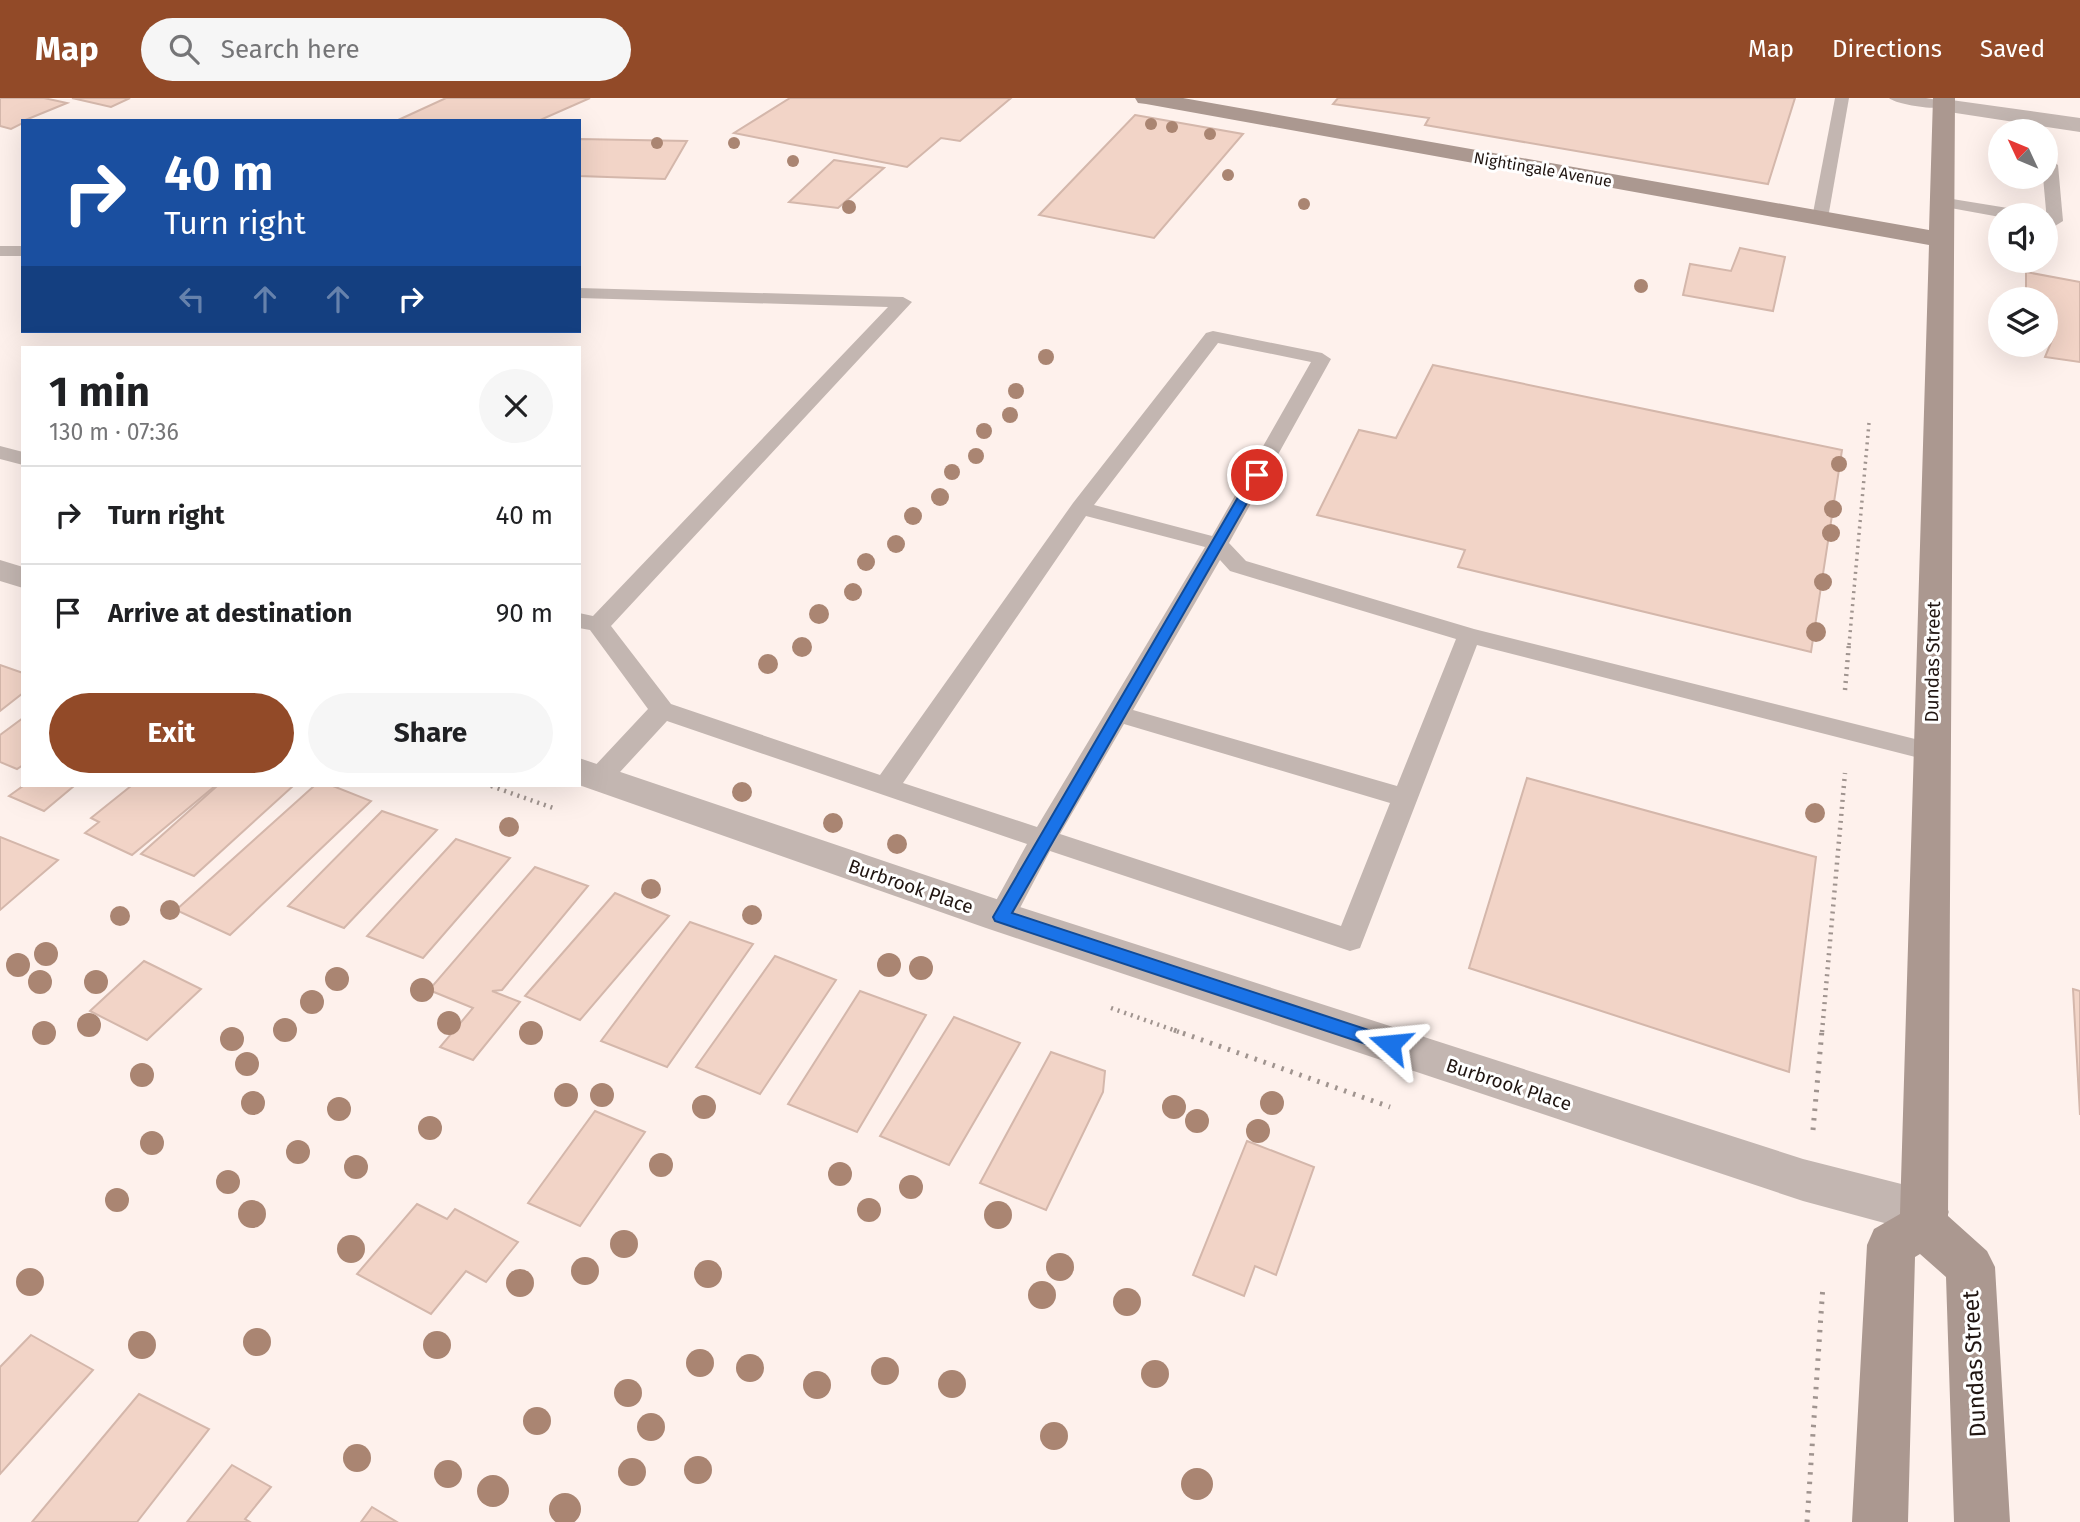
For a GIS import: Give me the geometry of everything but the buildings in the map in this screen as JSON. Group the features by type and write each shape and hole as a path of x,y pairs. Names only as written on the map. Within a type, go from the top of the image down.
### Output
{"main road":[{"name":"Nightingale Avenue","path":"1146,98 1939,239"},
{"name":"Dundas Street","path":"1944,102 1939,239 1925,1219 1970,1267 1982,1522"},
{"path":"1880,1522 1891,1245 1925,1219"}],"street":[{"path":"1944,102 2080,125"},
{"path":"0,570 21,577"},
{"name":"Burbrook Place","path":"589,774 1001,917 1925,1219"}],"lane":[{"path":"1820,218 1843,98"},
{"path":"1896,98 1944,102"},
{"path":"1940,202 1988,210"},
{"path":"0,251 21,251"},
{"path":"581,293 903,302 589,623 662,710 1350,940 1469,635"},
{"path":"886,787 1082,508 1213,337 1322,359 1218,544 1001,917"},
{"path":"0,452 21,457"},
{"path":"1082,508 1218,544 1238,566 1469,635 1931,752"},
{"path":"589,774 662,710"},
{"path":"1118,714 1406,798"}],"path":[{"path":"1844,698 1869,423"},
{"path":"1813,1138 1846,760"},
{"path":"1807,1522 1823,1285"}],"route":[{"path":"1257,475 1015,888 1001,917 1390,1044"}]}
